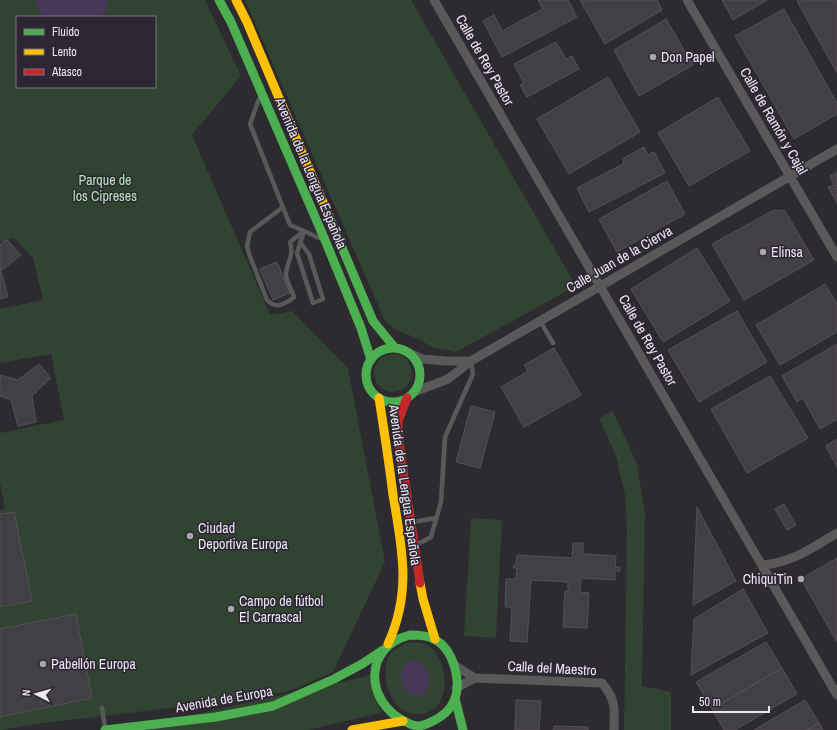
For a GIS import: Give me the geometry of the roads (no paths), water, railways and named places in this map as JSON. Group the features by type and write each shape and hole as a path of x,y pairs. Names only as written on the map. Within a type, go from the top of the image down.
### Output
{"main road":[{"name":"Avenida de la Lengua Española","path":"219,0 261,92 324,240 361,328 371,360"},
{"name":"Avenida de la Lengua Española","path":"236,0 372,317 378,328 395,348"},
{"path":"395,348 406,351 413,356 418,365 420,374 419,384 411,395 399,402 387,402 373,393 368,385 366,374 368,365 378,353 386,349 395,348"},
{"name":"Avenida de la Lengua Española","path":"411,395 398,421 398,436 416,545 423,599 435,639"},
{"name":"Avenida de la Lengua Española","path":"379,398 403,558 403,593 394,631 386,647"},
{"path":"455,698 444,715 422,728 403,721 386,707 378,692 375,679 376,664 386,647 402,637 419,635 435,639 442,645 448,654 457,676 455,698 463,730"},
{"name":"Avenida de Europa","path":"105,730 216,717 273,706 334,679 362,664 386,647"},
{"path":"352,730 403,721"}],"street":[{"name":"Calle de Rey Pastor","path":"434,0 837,695"},
{"name":"Calle de Ramón y Cajal","path":"687,0 837,256"},
{"name":"Calle Juan de la Cierva","path":"411,395 448,379 471,361 837,149"},
{"path":"406,351 423,359 446,362 471,361"},
{"path":"762,565 789,560 837,533"},
{"name":"Calle del Maestro","path":"453,664 475,678 602,684 610,693 614,704 614,730"},
{"path":"456,688 475,678"}],"lane":[{"path":"261,92 250,124 290,225 324,240"},
{"path":"283,207 250,232 248,246 249,254 267,300 270,304 276,306 291,300 294,297 286,274 291,258 292,249 290,242 304,231"},
{"path":"300,242 308,254 323,299 313,303 297,253 300,242 304,231"},
{"path":"540,321 553,343"},
{"path":"416,545 431,537 441,502 445,437 473,374 471,361"},
{"path":"411,522 436,518"},
{"path":"102,708 105,730"}],"place":[{"name":"Don Papel","path":"653,57"},
{"name":"Elinsa","path":"763,252"},
{"name":"Ciudad Deportiva Europa","path":"190,536"},
{"name":"ChiquiTin","path":"801,579"},
{"name":"Campo de fútbol El Carrascal","path":"231,609"},
{"name":"Pabellón Europa","path":"43,664"}],"park label":[{"name":"Parque de los Cipreses","path":"105,188"}]}
